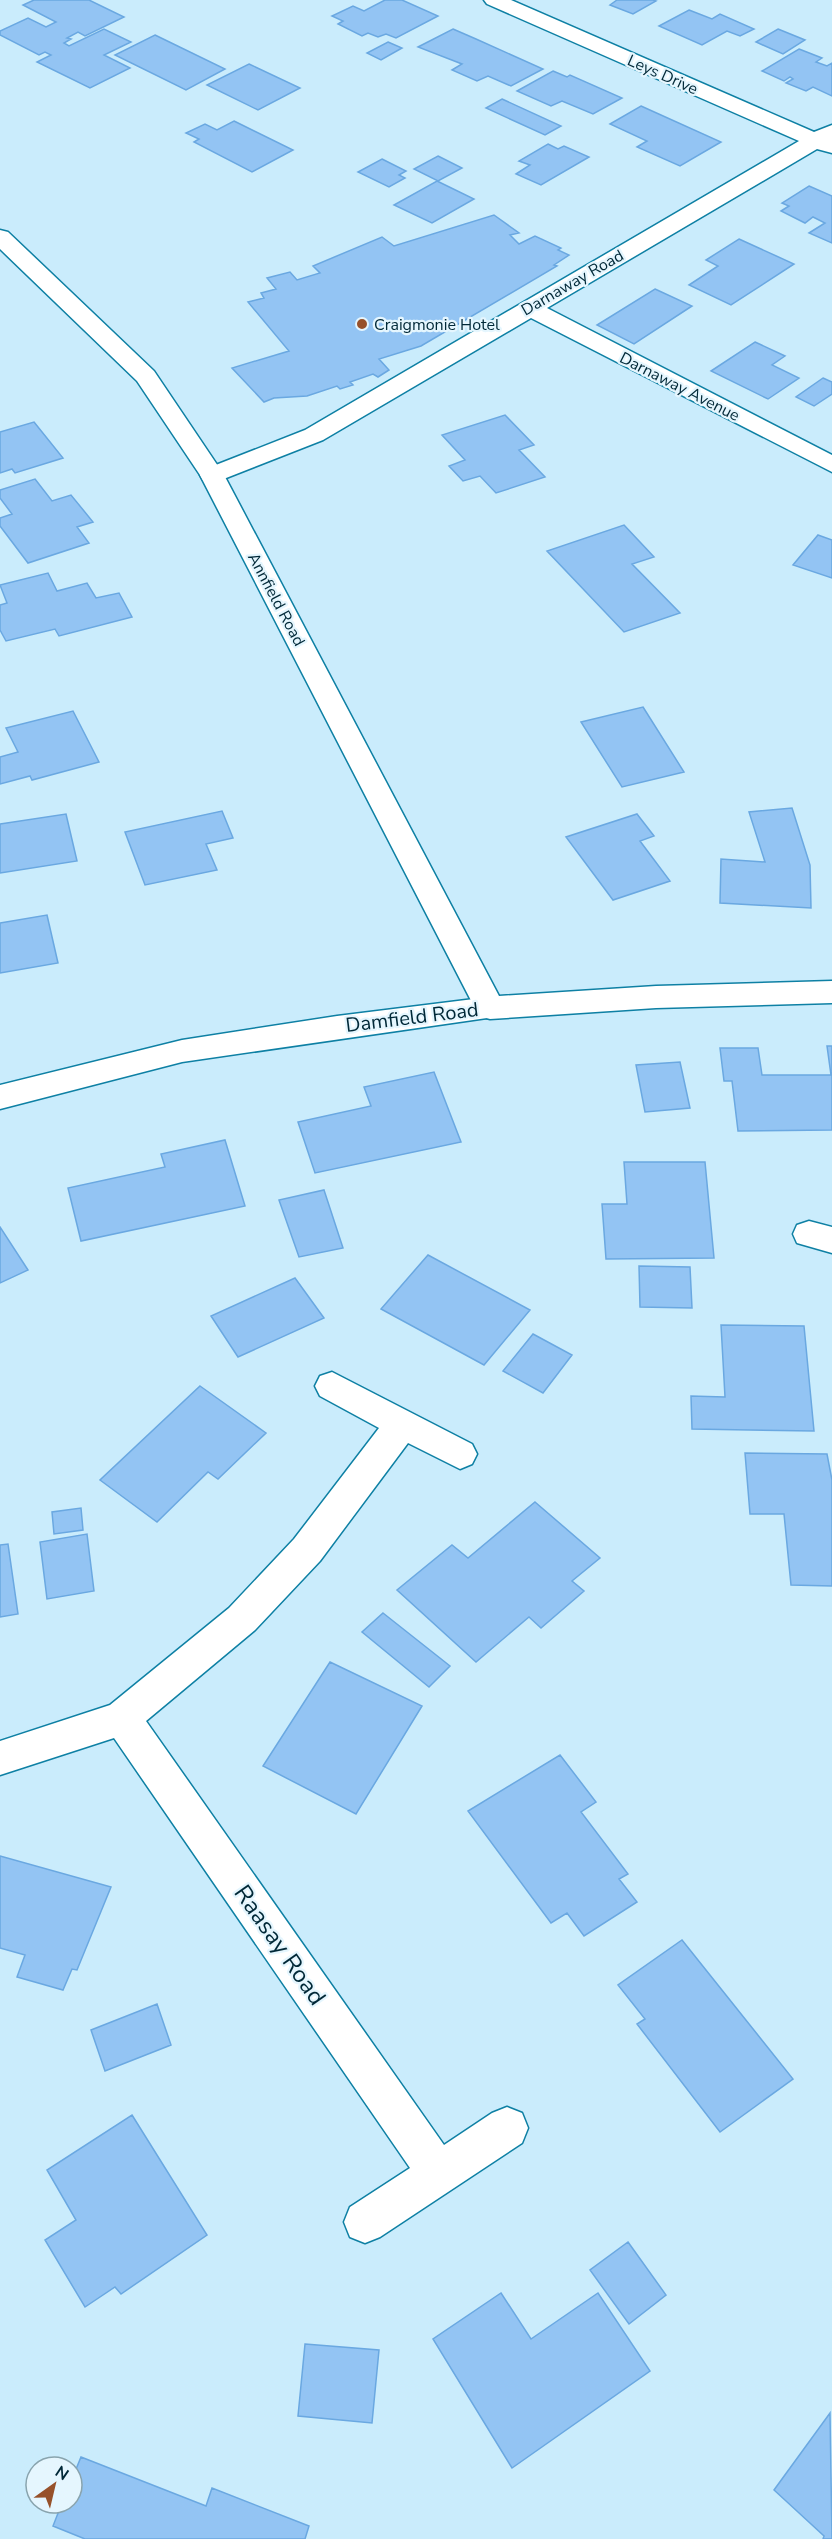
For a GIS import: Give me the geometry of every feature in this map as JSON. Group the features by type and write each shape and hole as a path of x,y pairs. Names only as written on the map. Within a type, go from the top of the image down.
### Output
{"street":[{"name":"Leys Drive","path":"494,0 827,140"},
{"name":"Darnaway Road","path":"212,475 314,435 528,307 827,140"},
{"name":"Annfield Road","path":"0,237 146,376 212,475 490,1008"},
{"name":"Darnaway Avenue","path":"528,307 832,465"},
{"name":"Damfield Road","path":"0,1097 182,1051 337,1027 490,1008 656,998 832,992"},
{"path":"332,1386 401,1425 460,1454"},
{"path":"0,1758 122,1718 242,1619 307,1550 401,1425"},
{"name":"Raasay Road","path":"122,1718 438,2172"},
{"path":"365,2222 507,2128"}],"building":[{"path":"34,0 89,0 124,17 85,36 78,32 67,38 71,39 64,43 69,46 104,29 131,42 104,55 130,68 90,88 37,62 51,55 45,52 39,55 0,35 0,31 28,18 46,27 56,22 23,5"},
{"path":"385,0 402,0 438,16 396,38 386,34 378,37 368,33 362,36 338,24 343,21 332,16 353,6 364,11"},
{"path":"617,0 656,1 633,14 610,5"},
{"path":"689,10 712,19 720,14 754,29 740,36 727,31 702,45 659,26"},
{"path":"453,29 543,69 511,86 488,76 477,81 452,70 462,64 418,47"},
{"path":"778,29 805,40 783,54 756,42"},
{"path":"155,35 225,69 186,90 115,55"},
{"path":"388,42 402,48 381,60 367,53"},
{"path":"799,49 822,58 816,62 827,66 832,63 832,96 813,87 806,91 786,83 793,79 790,77 784,81 762,71"},
{"path":"249,64 300,88 258,110 207,85"},
{"path":"553,71 567,77 570,75 622,98 593,114 562,101 551,106 517,91"},
{"path":"502,99 561,126 545,135 486,108"},
{"path":"641,106 721,142 680,166 637,147 647,141 610,124"},
{"path":"234,121 293,150 252,172 194,142 199,139 186,133 205,124 217,130"},
{"path":"548,144 558,149 564,146 589,157 541,185 516,174 530,165 519,161"},
{"path":"438,156 462,168 438,181 414,169"},
{"path":"382,159 406,171 399,175 405,178 389,187 358,172"},
{"path":"437,181 474,199 432,223 394,205"},
{"path":"809,186 832,196 832,243 809,233 825,223 813,217 805,223 781,211 789,206 782,203"},
{"name":"Craigmonie Hotel","path":"494,215 519,233 510,235 519,244 535,236 561,248 558,250 569,255 554,265 557,266 421,346 379,359 389,370 378,377 373,374 350,382 353,385 340,389 337,386 307,396 274,398 264,402 232,368 289,351 248,302 264,298 261,293 276,289 267,278 290,272 297,280 320,273 313,266 382,237 394,246"},
{"path":"739,239 794,264 731,305 689,285 718,266 706,260"},
{"path":"655,289 692,306 634,344 597,325"},
{"path":"755,342 785,356 772,365 799,378 768,399 711,371"},
{"path":"823,378 832,382 832,394 814,406 796,397"},
{"path":"505,415 534,445 519,450 545,477 496,493 480,476 463,481 449,466 465,460 442,435"},
{"path":"34,422 63,458 15,473 12,469 0,473 0,432"},
{"path":"35,479 52,501 71,495 93,522 77,527 89,543 28,563 0,526 0,518 12,514 0,498 0,490"},
{"path":"624,525 654,557 632,564 680,613 624,632 547,551"},
{"path":"818,535 832,540 832,578 793,565"},
{"path":"48,573 57,591 87,583 96,598 119,593 132,617 59,636 55,629 6,641 0,630 0,605 7,603 0,585"},
{"path":"643,707 684,772 622,787 581,722"},
{"path":"73,711 99,762 32,780 30,776 0,784 0,757 18,752 6,728"},
{"path":"792,808 810,865 811,908 720,903 721,859 765,862 749,812"},
{"path":"222,811 233,838 206,844 217,870 145,885 125,832"},
{"path":"66,814 77,861 0,873 0,824"},
{"path":"637,814 654,836 640,841 670,881 613,900 566,837"},
{"path":"47,915 58,963 0,973 0,923"},
{"path":"827,1046 832,1046 832,1130 738,1131 732,1081 724,1081 720,1048 758,1048 762,1075 831,1075"},
{"path":"680,1062 690,1108 645,1112 636,1065"},
{"path":"434,1072 461,1142 315,1173 298,1122 371,1106 364,1087"},
{"path":"225,1140 245,1206 81,1241 68,1188 165,1167 161,1154"},
{"path":"624,1162 705,1162 714,1258 606,1259 602,1204 627,1204"},
{"path":"324,1190 343,1248 299,1257 279,1200"},
{"path":"0,1227 28,1270 0,1283"},
{"path":"428,1255 530,1310 484,1365 381,1309"},
{"path":"639,1266 690,1267 692,1308 640,1307"},
{"path":"295,1278 324,1318 238,1357 211,1316"},
{"path":"721,1325 804,1326 814,1431 692,1429 691,1396 725,1397"},
{"path":"533,1334 572,1355 543,1393 503,1371"},
{"path":"200,1386 266,1433 218,1479 208,1472 157,1522 100,1480"},
{"path":"745,1453 827,1454 832,1480 832,1586 791,1585 784,1514 750,1514"},
{"path":"535,1502 600,1558 572,1581 584,1591 541,1628 529,1617 476,1662 397,1590 452,1545 468,1558"},
{"path":"81,1508 83,1530 54,1534 52,1512"},
{"path":"87,1534 94,1591 47,1599 40,1542"},
{"path":"8,1544 18,1614 0,1617 0,1545"},
{"path":"383,1613 450,1666 429,1687 362,1632"},
{"path":"330,1662 422,1706 356,1814 263,1766"},
{"path":"560,1755 596,1802 581,1812 628,1874 619,1879 637,1902 584,1936 567,1913 551,1923 468,1811"},
{"path":"0,1856 111,1887 77,1970 72,1969 63,1990 17,1977 25,1955 0,1948"},
{"path":"682,1940 793,2079 720,2132 637,2024 645,2019 618,1985"},
{"path":"157,2004 171,2045 105,2071 91,2030"},
{"path":"132,2115 207,2235 121,2294 115,2287 85,2307 45,2240 76,2220 47,2170"},
{"path":"628,2242 666,2295 629,2324 590,2270"},
{"path":"501,2293 531,2339 598,2293 650,2371 512,2468 433,2339"},
{"path":"305,2344 379,2350 372,2423 298,2416"},
{"path":"830,2413 832,2539 823,2539 824,2536 774,2490"},
{"path":"84,2458 206,2506 212,2488 309,2526 305,2539 85,2539 53,2526 57,2515 84,2515"}],"place":[{"name":"Craigmonie Hotel","path":"362,324"}]}
